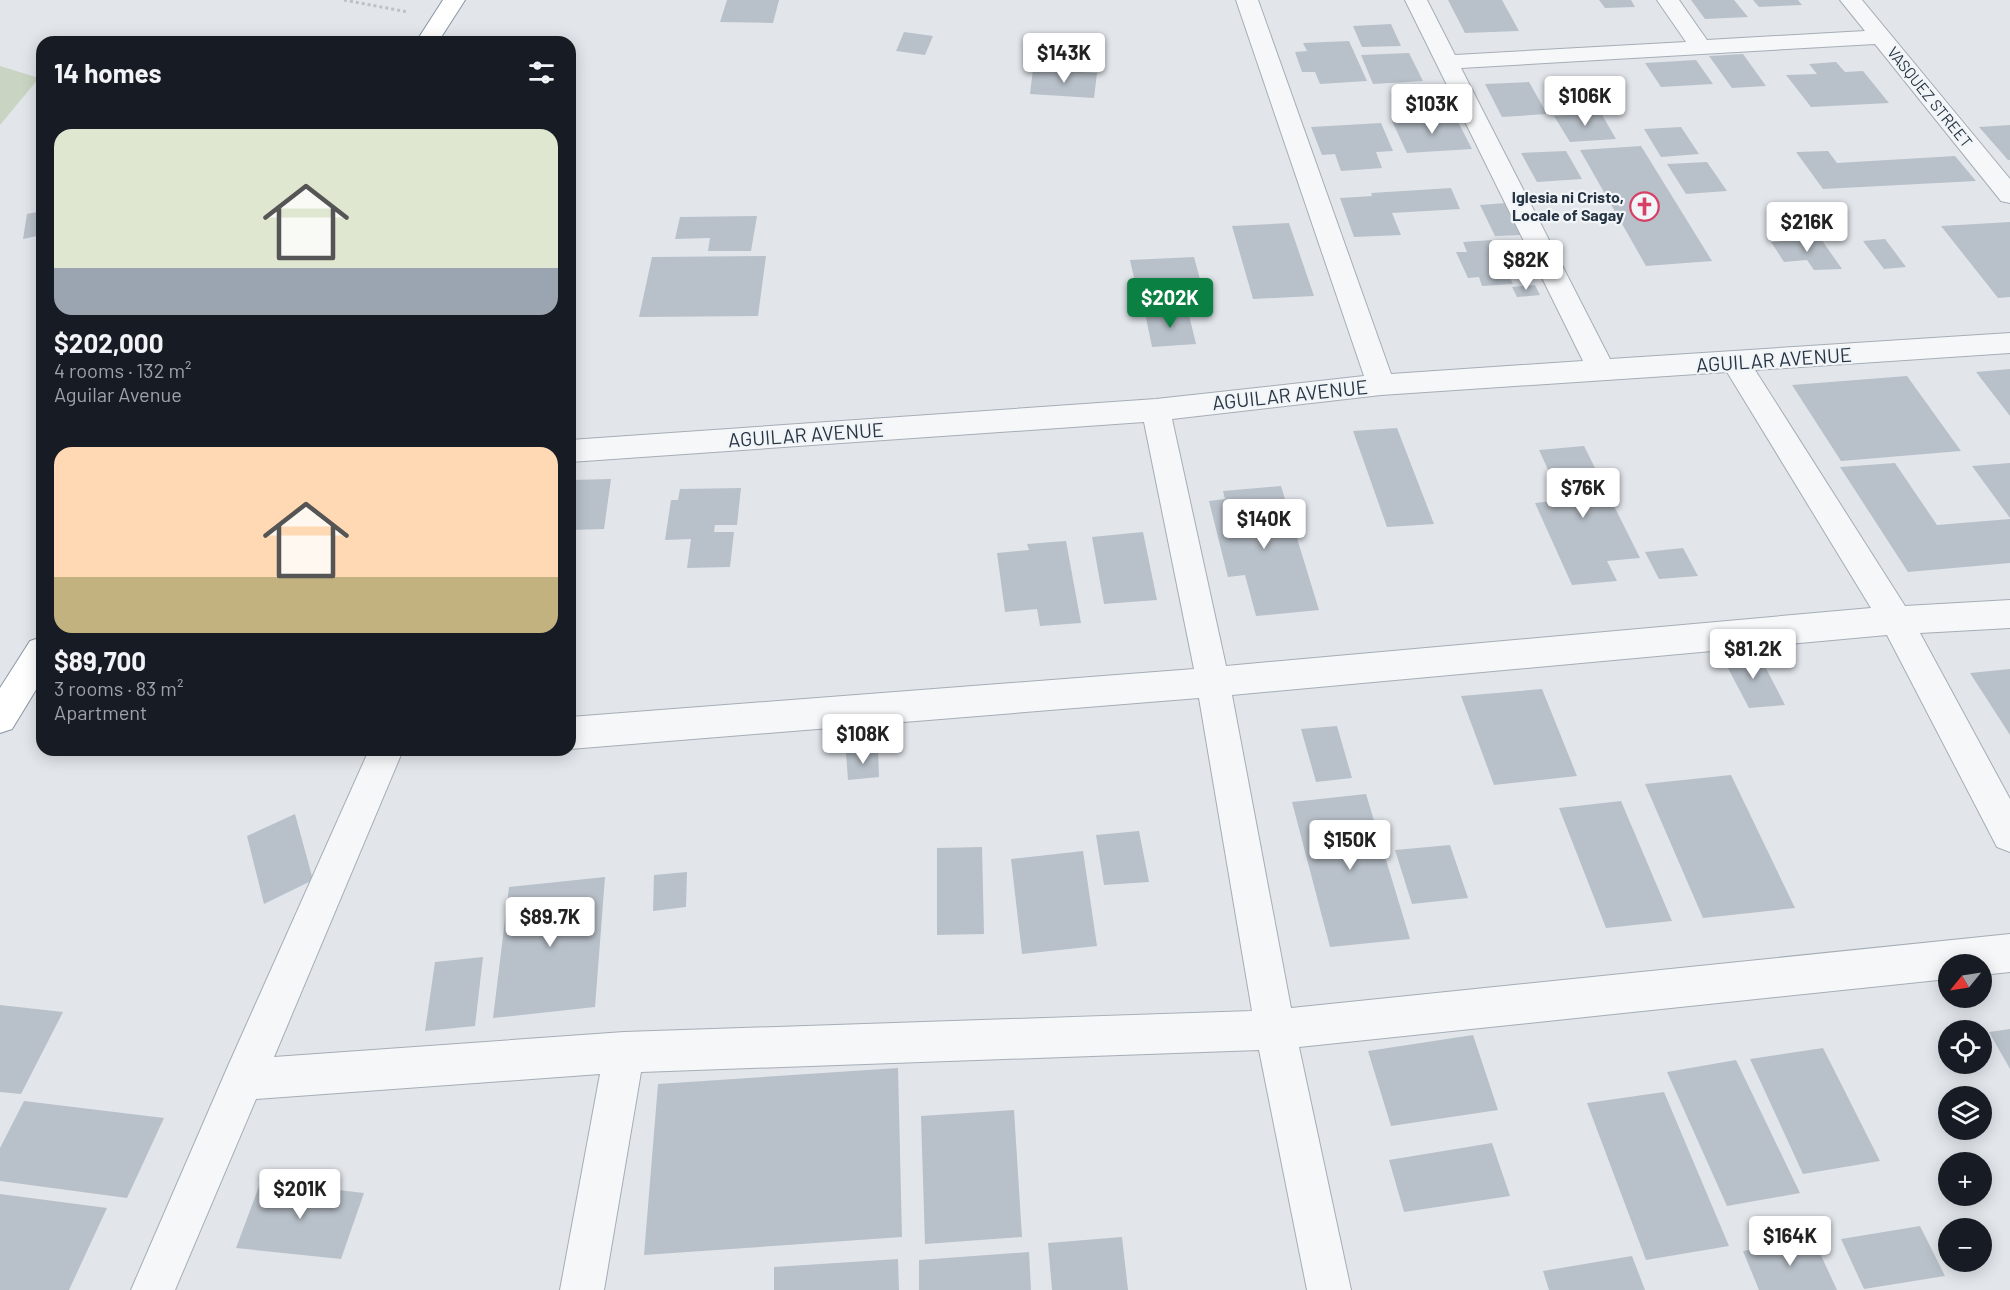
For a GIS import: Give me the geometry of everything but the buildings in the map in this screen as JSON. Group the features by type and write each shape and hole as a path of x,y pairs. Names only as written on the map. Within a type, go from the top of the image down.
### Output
{"highway":[{"path":"431,36 454,0"},
{"path":"0,718 36,661"}],"street":[{"path":"1247,0 1381,385"},
{"path":"1416,0 1602,371"},
{"path":"1668,0 1701,47"},
{"name":"VASQUEZ STREET","path":"1851,0 2010,195"},
{"path":"1446,62 1881,37"},
{"name":"AGUILAR AVENUE","path":"576,452 1156,410 1381,385 2010,343"},
{"path":"1736,363 1896,620 2010,835"},
{"path":"1156,410 1213,682 1275,1030 1329,1290"},
{"path":"576,733 1213,682 1896,620 2010,614"},
{"path":"153,1290 383,756"},
{"path":"242,1080 624,1052 1275,1030 2010,953"},
{"path":"582,1290 624,1052"}],"path":[{"path":"344,0 442,19"}],"green space":[{"path":"0,66 36,77 36,82 0,125"}],"place":[{"name":"Iglesia ni Cristo, Locale of Sagay","path":"1645,206"}]}
